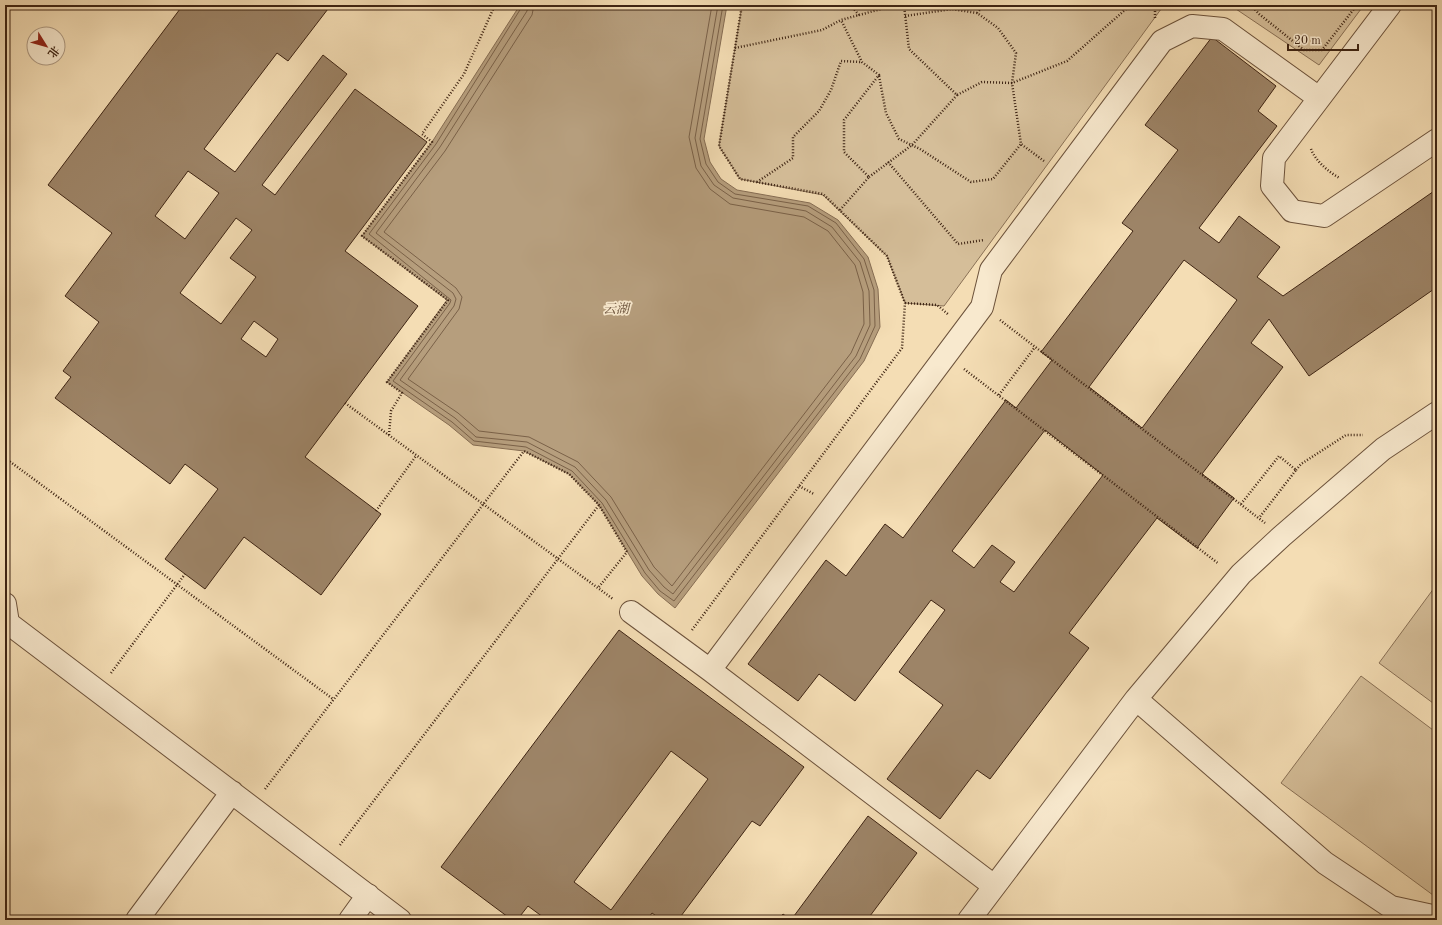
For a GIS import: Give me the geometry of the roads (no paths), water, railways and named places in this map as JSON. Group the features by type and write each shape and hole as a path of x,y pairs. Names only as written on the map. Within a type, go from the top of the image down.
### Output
{"lane":[{"path":"1390,5 1274,158 1272,186 1292,211 1324,216 1437,140"},
{"path":"710,670 982,307 991,270 1162,41 1192,26 1223,29 1319,98"},
{"path":"969,920 1136,699 1237,578 1282,536 1383,449 1437,414"},
{"path":"5,604 8,623 252,806 400,920"},
{"path":"631,612 710,670 994,886"},
{"path":"1136,699 1325,863 1391,907 1437,917"},
{"path":"137,920 232,792"},
{"path":"350,920 368,895"}],"water":[{"name":"云湖","path":"520,5 727,5 704,139 710,162 721,179 737,190 810,203 838,220 868,257 878,289 880,327 864,361 675,608 658,594 642,576 599,505 569,474 524,451 473,445 449,425 387,382 447,300 362,236 432,142"}]}
